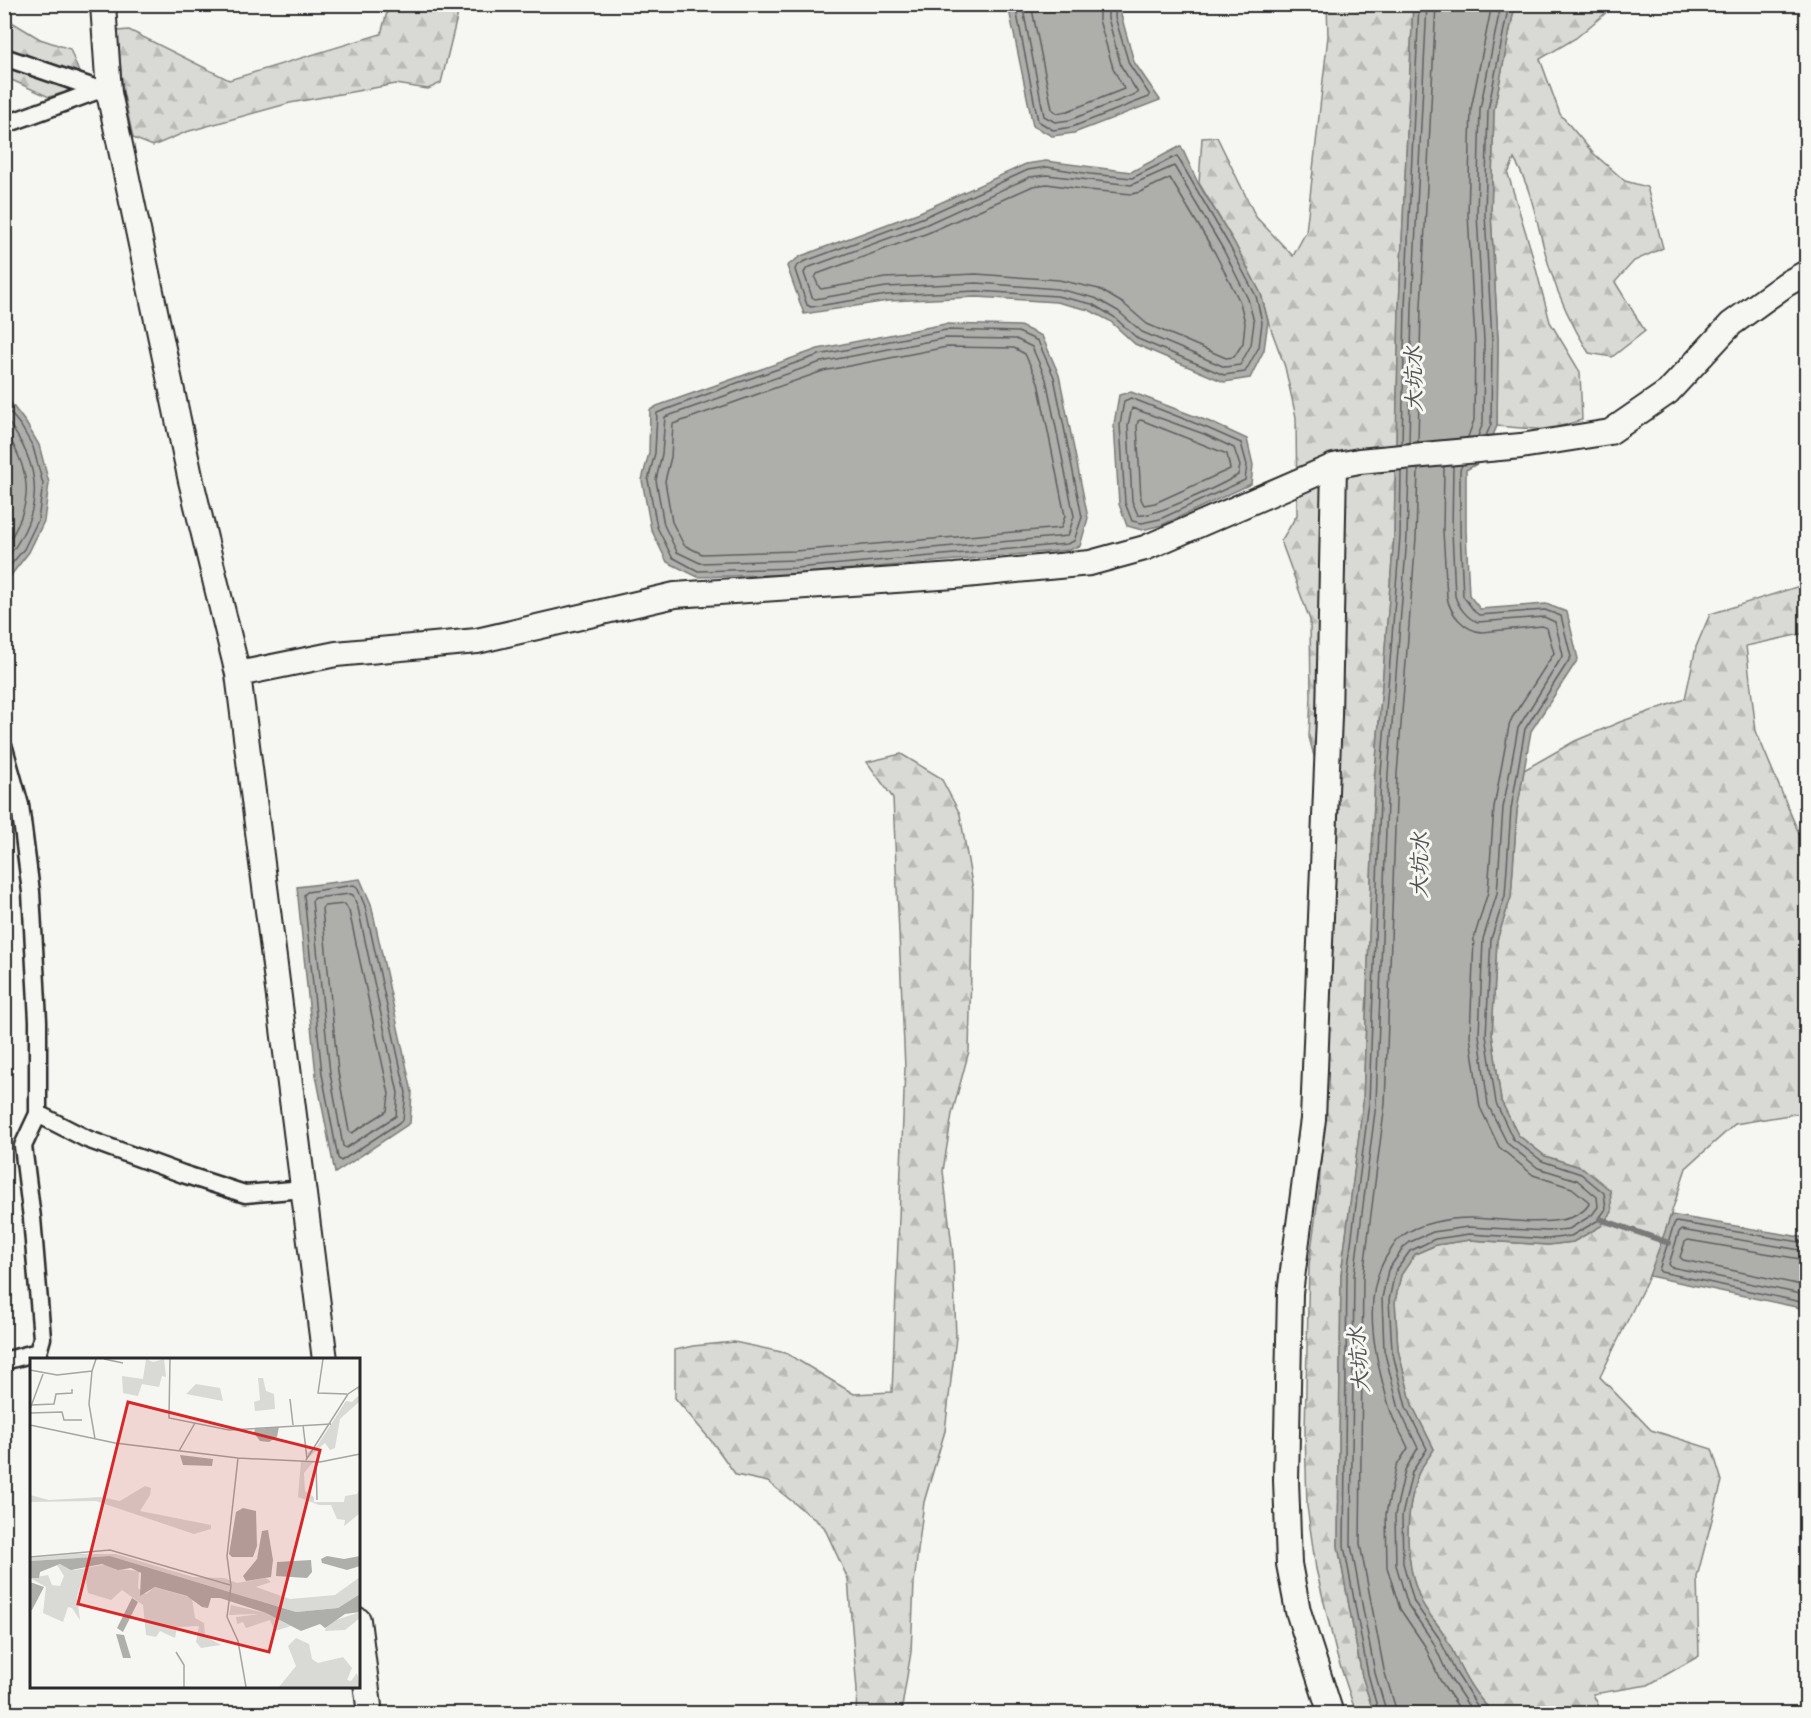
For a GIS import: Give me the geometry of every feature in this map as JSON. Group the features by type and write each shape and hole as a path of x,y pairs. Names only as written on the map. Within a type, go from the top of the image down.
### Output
{"street":[{"path":"108,6 104,91 191,481 238,674 325,1358"},
{"path":"4,57 104,91"},
{"path":"4,125 104,91"},
{"path":"238,674 336,654 477,641 675,595 955,576 1090,563 1146,548 1334,466 1359,460 1521,446 1610,432 1668,392 1731,324 1786,284 1806,273"},
{"path":"1331,1713 1298,1611 1289,1564 1286,1480 1290,1293 1313,1119 1329,716 1334,466"},
{"path":"4,748 20,805 31,892 38,1021 38,1114 23,1146 32,1218 42,1338 38,1352 4,1361"},
{"path":"38,1114 87,1139 246,1194 304,1189"},
{"path":"360,1636 370,1713"}],"green space":[{"path":"389,5 460,5 441,83 428,89 396,84 290,103 186,132 153,146 133,138 123,91 117,31 129,30 229,80 381,34"},
{"path":"1327,5 1413,5 1399,307 1394,536 1375,773 1363,1103 1341,1275 1338,1546 1362,1676 1374,1713 1356,1713 1337,1656 1316,1569 1307,1506 1305,1430 1309,1265 1319,1191 1339,802 1315,760 1309,737 1310,620 1281,541 1297,515 1296,417 1285,367 1261,294 1199,183 1202,138 1217,137 1256,217 1293,256 1306,232 1328,36"},
{"path":"1515,5 1615,5 1576,38 1540,59 1560,114 1593,153 1625,181 1647,187 1663,248 1634,261 1615,282 1645,331 1612,357 1589,353 1558,291 1531,199 1514,159 1508,174 1550,322 1580,372 1582,420 1547,430 1497,426 1498,340 1491,214 1494,110"},
{"path":"5,18 40,39 70,49 80,75 66,92 49,97 5,77"},
{"path":"1806,584 1806,633 1746,646 1756,731 1800,836 1806,835 1806,1112 1735,1124 1686,1168 1654,1266 1600,1377 1651,1430 1712,1449 1722,1481 1697,1577 1699,1656 1648,1685 1593,1694 1602,1713 1494,1713 1471,1687 1445,1636 1419,1598 1414,1584 1408,1538 1410,1507 1418,1473 1434,1449 1412,1405 1398,1350 1395,1301 1401,1275 1415,1254 1436,1245 1470,1240 1548,1245 1573,1242 1601,1226 1583,1168 1545,1156 1518,1135 1501,1101 1492,1034 1497,940 1511,897 1517,810 1524,770 1575,741 1685,699 1696,647 1710,614"},
{"path":"901,754 941,778 960,814 973,890 969,1051 952,1114 943,1171 953,1255 956,1337 945,1431 924,1502 914,1583 911,1652 901,1713 856,1714 857,1690 848,1579 824,1527 768,1482 736,1475 713,1443 675,1398 675,1350 734,1342 786,1353 854,1394 892,1392 905,1068 893,798 867,762"}],"water":[{"path":"1008,5 1122,5 1121,15 1134,62 1160,100 1074,133 1052,136 1033,126"},
{"name":"大坑水","path":"1413,5 1515,5 1494,110 1491,214 1498,340 1497,426 1482,461 1466,470 1469,595 1480,609 1546,604 1567,612 1578,659 1531,731 1517,810 1511,897 1497,940 1492,1034 1501,1101 1518,1135 1545,1156 1583,1168 1610,1190 1612,1212 1601,1226 1573,1242 1548,1245 1470,1240 1436,1245 1415,1254 1401,1275 1395,1301 1398,1350 1412,1405 1434,1449 1418,1473 1410,1507 1408,1538 1411,1569 1425,1608 1445,1636 1471,1687 1494,1713 1374,1714 1362,1676 1338,1546 1341,1275 1363,1103 1375,773 1394,536 1399,307"},
{"path":"1181,146 1198,183 1234,242 1261,294 1268,321 1264,350 1250,378 1224,382 1135,344 1110,321 1089,310 1056,302 977,297 888,301 804,314 787,266 801,256 920,212 1026,164 1046,161 1131,172"},
{"path":"945,324 1020,326 1042,336 1059,375 1088,518 1080,546 1069,550 797,574 698,577 667,562 651,529 642,480 649,453 650,410 818,349"},
{"path":"1131,392 1210,422 1247,439 1253,465 1251,484 1162,525 1142,530 1127,526 1119,504 1114,424 1119,395"},
{"path":"5,398 26,423 39,445 49,483 44,521 29,552 5,583"},
{"path":"360,879 371,904 412,1092 410,1123 335,1173 316,1075 297,887"},
{"path":"1671,1215 1806,1238 1806,1309 1649,1276"}],"waterway":[{"path":"1600,1219 1669,1243"}]}
